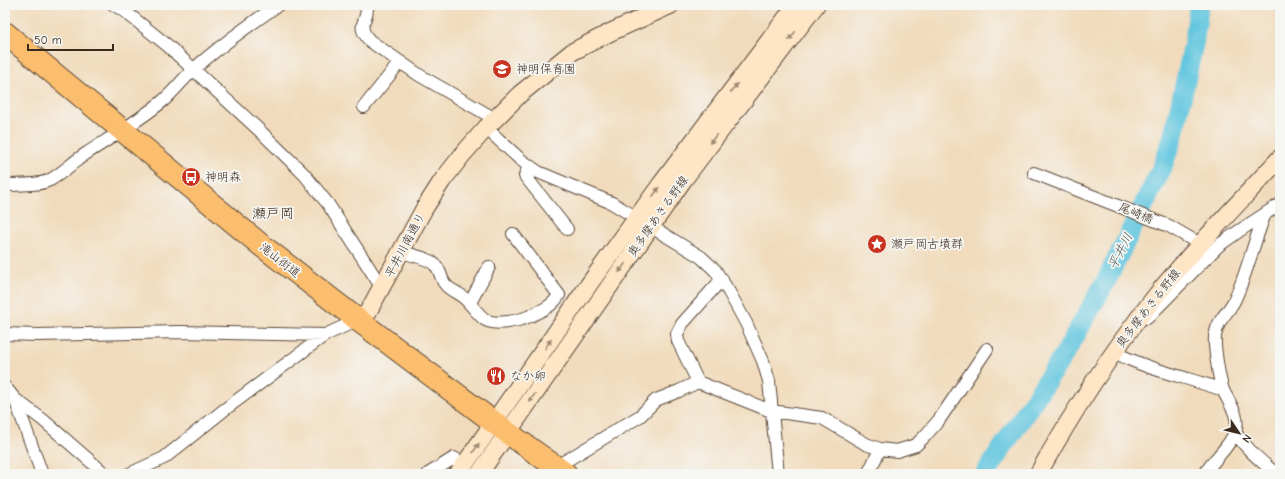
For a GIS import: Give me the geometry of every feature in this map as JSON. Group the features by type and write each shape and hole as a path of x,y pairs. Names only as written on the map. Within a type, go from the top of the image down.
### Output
{"highway":[{"name":"滝山街道","path":"5,32 261,245 500,427 556,472"}],"main road":[{"name":"平井川南通り","path":"358,320 368,312 424,209 442,181 490,124 520,94 572,52 611,32 672,5"},
{"name":"奥多摩あきる野線","path":"500,427 796,5"},
{"name":"奥多摩あきる野線","path":"644,223 701,155 816,5"},
{"name":"奥多摩あきる野線","path":"1038,474 1057,440 1114,352 1154,298 1200,244 1280,158"},
{"path":"461,470 500,427"},
{"path":"479,474 500,427"}],"street":[{"path":"114,5 123,10 156,36 263,133 312,182 328,204 382,288"},
{"path":"5,185 39,183 49,180 63,171 75,161 136,122 165,99 193,70 249,24 278,5"},
{"path":"367,5 368,9 362,28 364,35 370,42 490,124 529,166 538,172 612,203 701,257 716,270 746,323 763,361 769,381 778,474"},
{"path":"364,107 400,62"},
{"path":"529,166 526,176 567,229"},
{"name":"尾崎橋","path":"1034,173 1164,224 1200,244"},
{"path":"1223,390 1190,378 1154,369 1114,352 1218,246 1280,204"},
{"path":"1205,474 1230,441 1237,424 1231,403 1223,390 1219,377 1215,338 1217,325 1234,300 1265,214"},
{"path":"401,252 430,261 435,265 439,270 443,282 452,291 470,303 484,320 496,323 523,319 539,312 555,301 559,295 513,234"},
{"path":"470,303 489,267"},
{"path":"722,279 682,324 677,334 678,341 698,382 771,411 822,418 866,444 880,449 897,451 916,445 939,420 987,349"},
{"name":"平井川南通り","path":"129,474 164,458 224,410 325,335 358,320"},
{"path":"5,334 38,335 181,332 325,335"},
{"path":"556,472 640,416 656,400 698,382"},
{"path":"5,386 15,399 43,420 105,474"},
{"path":"15,399 42,474"},
{"path":"1235,432 1254,456 1276,474"},
{"path":"868,474 880,449"},
{"path":"428,474 454,458 461,470"}],"waterway":[{"name":"平井川","path":"985,474 1067,350 1106,281 1162,168 1173,137 1194,42 1199,5"}],"place":[{"name":"神明保育園","path":"502,69"},
{"name":"神明森","path":"191,177"},
{"name":"瀬戸岡古墳群","path":"877,244"},
{"name":"なか卵","path":"496,376"}],"district":[{"name":"瀬戸岡","path":"273,213"}]}
